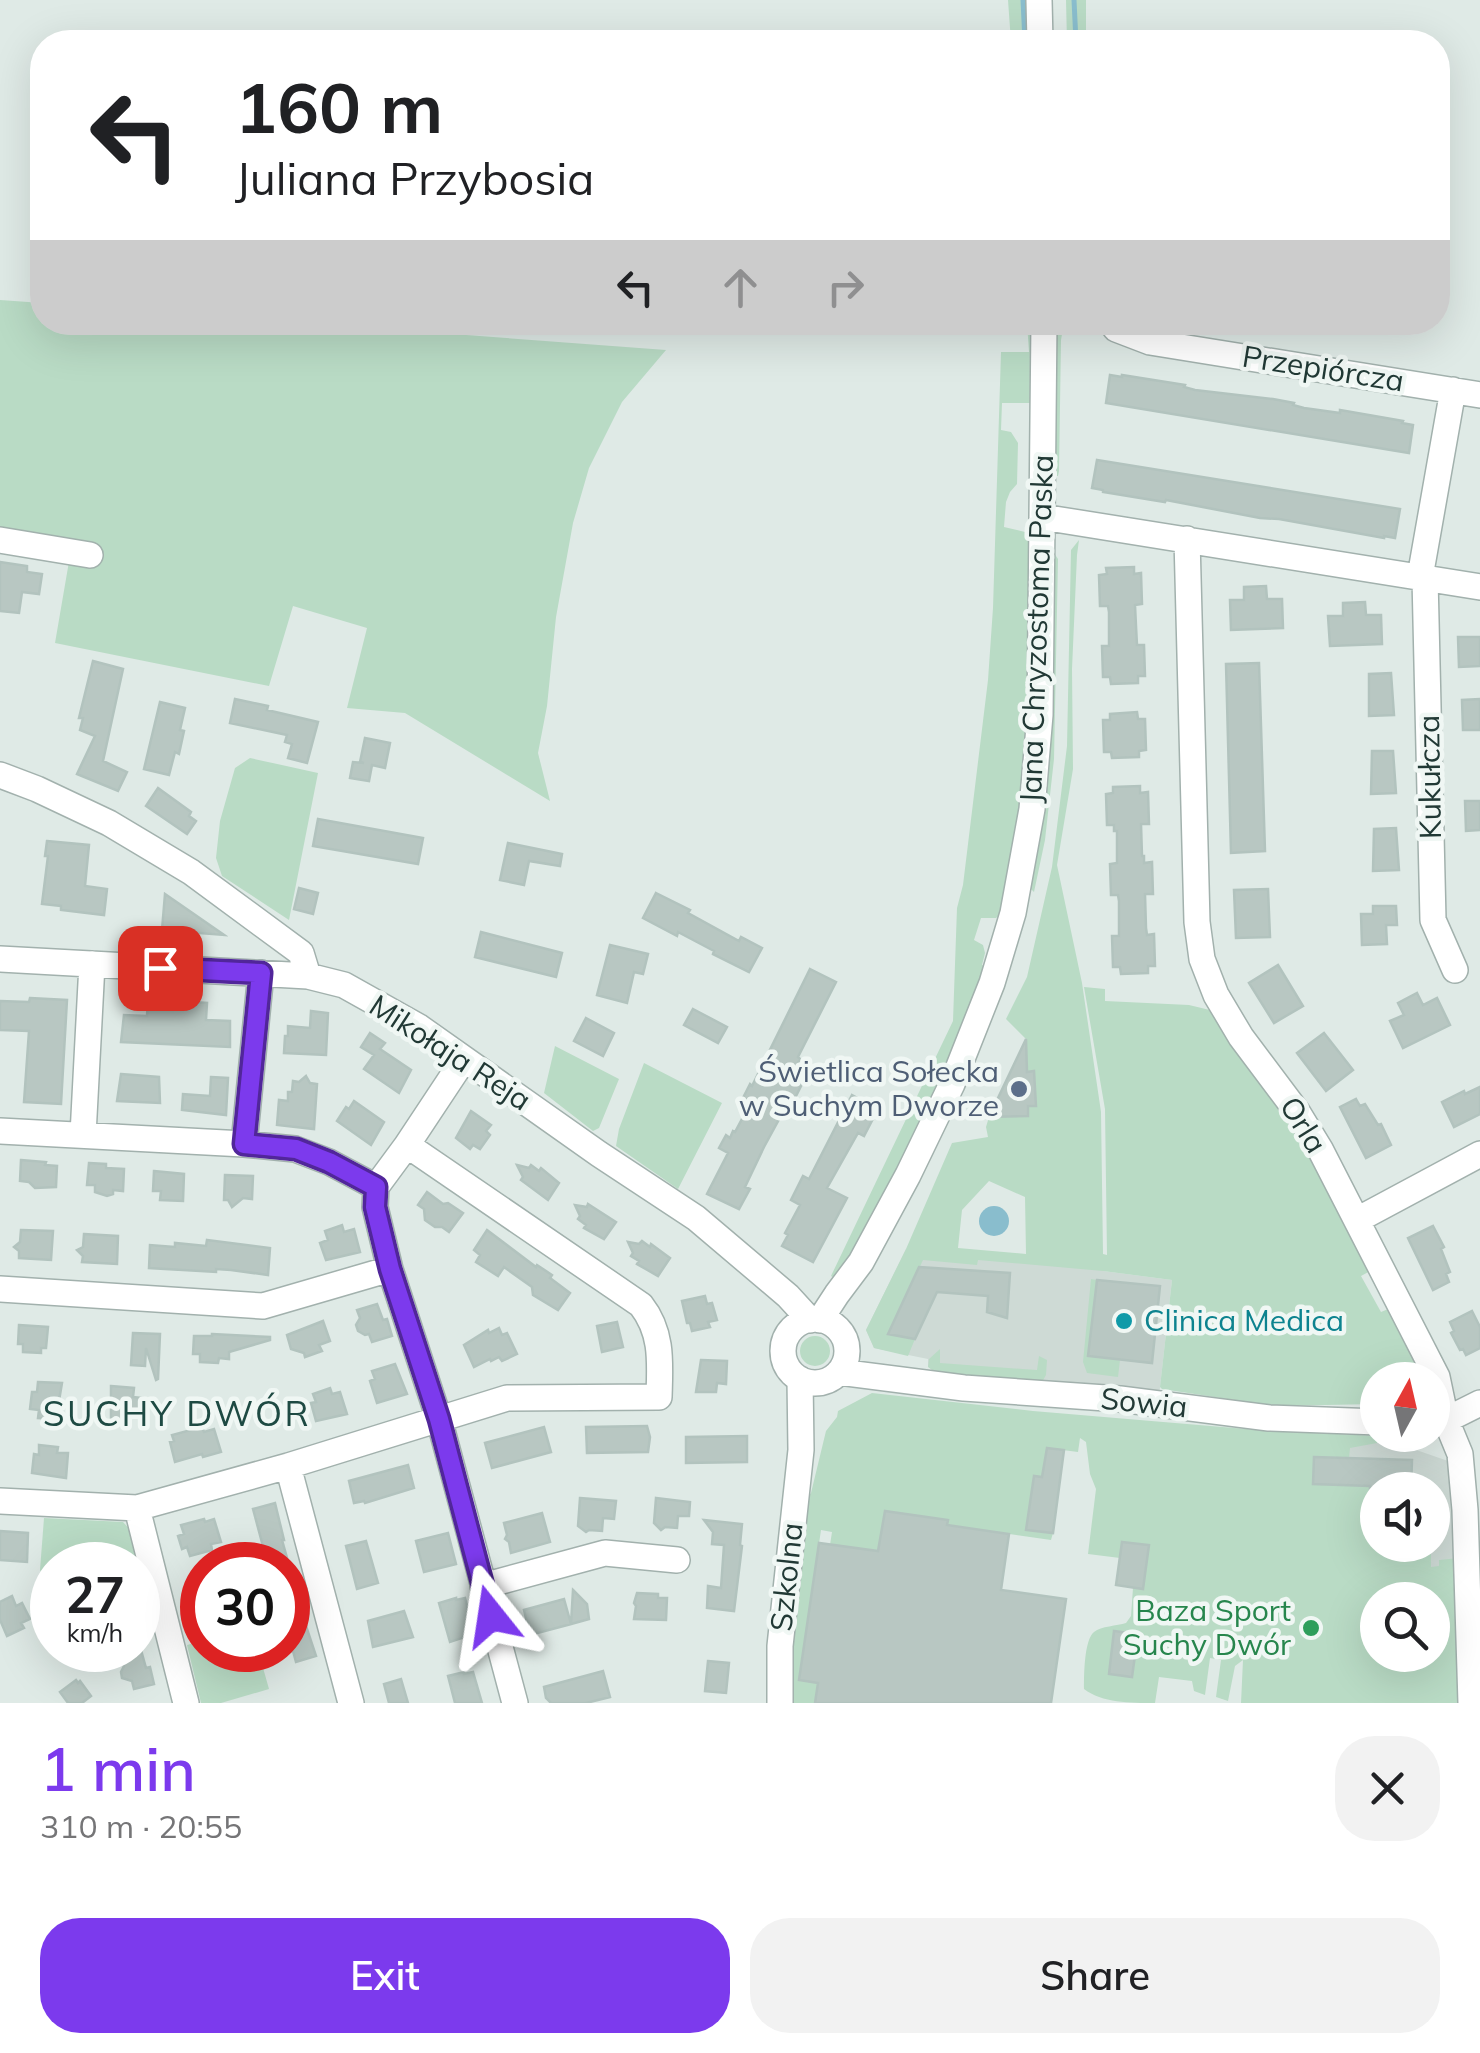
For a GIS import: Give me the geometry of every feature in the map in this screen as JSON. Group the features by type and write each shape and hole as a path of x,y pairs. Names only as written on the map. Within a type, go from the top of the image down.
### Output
{"street":[{"path":"1039,0 1040,30"},
{"name":"Jana Chryzostoma Paska","path":"821,1348 837,1294 862,1262 952,1084 979,1020 1013,913 1032,809 1040,715 1044,335"},
{"name":"Przepiórcza","path":"1132,335 1150,342 1480,395"},
{"name":"Kukułcza","path":"1453,390 1422,578 1433,920 1455,970"},
{"path":"1042,516 1480,588"},
{"name":"Orla","path":"1187,539 1197,922 1202,958 1216,995 1320,1149 1429,1362"},
{"path":"0,540 90,555"},
{"path":"0,775 109,822 202,879 301,952 308,976"},
{"name":"Mikołaja Reja","path":"0,959 308,976 344,985 419,1028 696,1218 788,1296 821,1348"},
{"path":"83,1135 92,964"},
{"path":"244,1144 261,973"},
{"path":"464,1060 376,1187 375,1207 390,1269 439,1419 515,1703"},
{"path":"0,1131 296,1149 376,1187"},
{"path":"0,1501 137,1508 507,1398 658,1397 661,1350 652,1321 641,1305 407,1145"},
{"path":"1357,1220 1480,1154"},
{"path":"0,1290 263,1306 390,1269"},
{"name":"Sowia","path":"821,1348 912,1381 1120,1399 1269,1418 1360,1421"},
{"name":"Szkolna","path":"780,1703 780,1646 801,1450 821,1348"},
{"path":"1450,1415 1480,1403"},
{"name":"Orla","path":"1450,1438 1460,1454 1465,1510 1475,1645 1471,1703"},
{"path":"288,1466 351,1703"},
{"path":"137,1508 186,1703"},
{"path":"484,1586 605,1553 677,1560"}],"shaded area":[{"path":"906,1249 1103,1263 1103,1271 1172,1280 1159,1396 928,1367 928,1359 874,1348 866,1330"},
{"path":"1284,1437 1360,1442 1360,1452 1422,1452 1448,1461 1449,1472 1360,1472 1360,1562 1450,1562 1450,1497 1455,1586 1450,1582 1248,1567"}],"green space":[{"path":"1008,0 1029,0 1030,30 1010,30"},
{"path":"1066,0 1086,0 1086,30 1067,30"},
{"path":"0,300 30,302 30,335 465,335 666,350 622,402 589,468 573,523 538,753 550,801 405,713 347,708 367,628 293,606 269,686 55,643 72,544 0,535"},
{"path":"1028,335 1036,335 1034,403 1002,403 1001,430 1011,432 1018,443 1017,484 1006,502 1004,527 1025,532 1028,552 1033,553 1031,711 1025,792 1002,913 996,918 981,918 974,940 983,945 982,965 987,967 966,1027 865,1236 836,1279 831,1276 953,1021 957,908 988,680 1001,352 1029,352"},
{"path":"1053,335 1062,335 1059,471 1058,476 1051,476"},
{"path":"1079,540 1072,669 1073,769 1057,865 1082,983 1101,1112 1103,1254 1107,1255 1105,1109 1084,987 1105,989 1105,1001 1189,1005 1214,1011 1302,1134 1372,1270 1361,1276 1381,1312 1393,1307 1418,1362 1360,1362 1360,1404 1274,1406 1162,1389 1172,1280 1103,1271 978,1260 977,1265 923,1260 888,1334 915,1339 908,1356 874,1348 866,1330 952,1143 988,1137 989,1117 1028,1116 1028,1106 1036,1105 1034,1072 1027,1072 1026,1039 1006,1019 1027,977 1052,867 1067,746 1071,550","holes":["989,1181 1025,1197 1026,1254 958,1248 962,1210"]},
{"path":"1054,553 1058,559 1054,759 1045,840 1034,892 1029,887"},
{"path":"250,758 318,773 289,920 222,876 216,858 220,821 235,768"},
{"path":"555,1046 619,1079 599,1128 593,1131 544,1093"},
{"path":"644,1063 722,1103 678,1189 616,1146"},
{"path":"1091,1279 1097,1280 1089,1356 1120,1360 1118,1377 1087,1373 1083,1362"},
{"path":"815,1336 826,1340 830,1351 826,1362 815,1366 804,1362 800,1351 804,1340"},
{"path":"940,1349 940,1363 1037,1370 1039,1356 1047,1360 1046,1375 1042,1382 940,1376 928,1367 929,1359"},
{"path":"872,1393 1033,1411 1360,1435 1360,1446 1350,1448 1349,1458 1314,1457 1313,1484 1360,1486 1360,1562 1431,1562 1431,1567 1459,1558 1461,1703 1241,1703 1243,1660 1235,1666 1228,1701 1216,1697 1221,1660 1210,1658 1205,1695 1194,1691 1192,1681 1159,1677 1155,1703 1108,1700 1091,1694 1084,1689 1088,1642 1094,1632 1126,1623 1131,1616 1133,1588 1143,1588 1149,1546 1122,1542 1120,1558 1088,1554 1096,1489 1086,1442 1080,1438 1078,1452 1047,1448 1042,1477 1034,1476 1027,1529 1053,1533 1051,1540 947,1525 948,1520 886,1511 878,1551 830,1545 832,1532 821,1530 799,1680 818,1683 815,1703 792,1703 791,1650 806,1499 811,1493 826,1431 838,1411","holes":["1114,1631 1138,1635 1132,1677 1109,1674"]},
{"path":"44,1518 123,1522 138,1542 42,1542"},
{"path":"194,1672 264,1672 269,1689 221,1703 201,1703"}],"water":[{"path":"994,1206 1008,1215 1009,1221 1000,1235 994,1236 980,1227 979,1221 988,1207"}],"building":[{"path":"1110,375 1403,421 1413,425 1409,453 1106,403"},
{"path":"1097,460 1400,509 1395,538 1103,492 1092,488"},
{"path":"0,562 27,566 27,572 42,574 39,594 22,592 19,613 0,611"},
{"path":"1134,567 1134,574 1141,573 1142,604 1135,605 1137,645 1144,645 1145,676 1138,676 1138,683 1111,684 1110,677 1103,677 1102,646 1109,646 1109,612 1108,606 1100,606 1099,575 1107,574 1106,568"},
{"path":"1266,586 1267,599 1282,599 1283,628 1231,630 1230,600 1244,600 1244,587"},
{"path":"1365,602 1366,615 1381,615 1382,644 1330,646 1328,616 1343,616 1343,603"},
{"path":"1458,637 1480,637 1480,666 1459,667"},
{"path":"93,661 123,669 103,761 127,772 118,791 77,774 95,736 80,730 83,718 79,718"},
{"path":"1259,663 1265,851 1231,853 1226,664"},
{"path":"1391,673 1394,715 1369,716 1369,674"},
{"path":"235,699 318,722 307,763 288,758 292,744 285,742 287,735 230,723"},
{"path":"1480,699 1480,730 1463,730 1462,700"},
{"path":"160,702 185,708 179,754 175,752 169,775 144,769"},
{"path":"1137,712 1138,719 1145,719 1146,750 1139,751 1139,757 1112,758 1111,752 1104,752 1103,720 1110,720 1110,714"},
{"path":"365,738 390,743 385,768 372,765 369,781 350,778 353,762 364,763 360,762"},
{"path":"1372,751 1393,751 1396,793 1371,794"},
{"path":"1140,786 1140,793 1148,792 1149,824 1141,824 1142,856 1144,863 1152,862 1153,894 1145,894 1146,928 1147,935 1154,934 1155,966 1148,966 1148,973 1121,974 1120,967 1113,967 1112,936 1119,936 1119,901 1118,895 1111,895 1110,864 1117,863 1117,831 1114,825 1107,825 1106,794 1113,793 1113,787"},
{"path":"158,788 191,812 189,816 196,821 187,834 146,806"},
{"path":"1465,801 1480,801 1480,830 1466,831"},
{"path":"318,819 423,838 418,864 313,846"},
{"path":"1396,828 1399,870 1373,871 1374,829"},
{"path":"47,841 89,845 85,886 107,889 104,915 42,904"},
{"path":"508,843 562,854 560,866 529,861 524,885 500,880"},
{"path":"299,888 318,893 313,914 294,909"},
{"path":"1268,889 1270,937 1236,938 1234,890"},
{"path":"656,893 739,941 741,937 762,948 749,972 678,932 677,936 643,918"},
{"path":"165,894 191,912 224,935 162,930"},
{"path":"1373,906 1396,906 1397,925 1386,925 1387,944 1362,945 1361,914 1373,914"},
{"path":"481,932 562,953 556,977 475,957"},
{"path":"610,945 648,954 643,974 634,972 627,1003 597,995"},
{"path":"1278,965 1303,1006 1274,1023 1249,983"},
{"path":"810,969 836,982 792,1074 804,1080 764,1147 739,1209 707,1194 728,1153 719,1148 726,1135 730,1138 735,1132 751,1102 743,1098"},
{"path":"1417,993 1423,1005 1437,998 1450,1025 1403,1048 1390,1021 1404,1015 1398,1003"},
{"path":"30,998 67,1000 61,1104 24,1102 29,1031 0,1030 0,1001 29,1002"},
{"path":"148,999 207,1003 206,1020 230,1021 230,1047 121,1042 124,1015 147,1016"},
{"path":"693,1009 727,1027 718,1043 684,1025"},
{"path":"311,1011 328,1013 326,1055 284,1053 288,1026 310,1028"},
{"path":"586,1018 614,1033 603,1056 574,1041"},
{"path":"370,1033 385,1043 380,1049 411,1070 399,1093 364,1069 374,1055 361,1047"},
{"path":"1324,1033 1353,1070 1326,1091 1297,1053"},
{"name":"Świetlica Sołecka w Suchym Dworze","path":"1026,1039 1027,1072 1034,1071 1036,1106 1028,1106 1028,1116 989,1117"},
{"path":"121,1074 159,1077 160,1103 117,1101"},
{"path":"306,1076 310,1083 317,1084 314,1129 277,1125 279,1100 288,1101 293,1081 299,1082"},
{"path":"211,1077 228,1078 226,1115 182,1110 183,1094 210,1096"},
{"path":"1480,1087 1480,1114 1454,1127 1442,1102"},
{"path":"852,1095 878,1109 864,1136 858,1133 827,1188 847,1198 813,1262 782,1246 800,1205 791,1200 803,1176 809,1179"},
{"path":"1356,1099 1381,1124 1391,1145 1366,1158 1340,1107"},
{"path":"354,1101 384,1122 371,1145 337,1121"},
{"path":"471,1111 491,1125 486,1131 490,1135 480,1149 473,1145 470,1149 456,1138"},
{"path":"21,1160 57,1166 56,1187 35,1188 20,1181"},
{"path":"89,1163 124,1169 123,1191 113,1190 107,1196 95,1192 95,1185 87,1185"},
{"path":"517,1165 531,1165 539,1171 541,1168 559,1183 548,1200 521,1180"},
{"path":"154,1171 184,1174 183,1201 160,1200 161,1191 153,1191"},
{"path":"225,1175 253,1176 252,1199 243,1198 232,1207 224,1200"},
{"path":"427,1192 463,1213 449,1232 425,1220 424,1209 418,1205"},
{"path":"588,1204 616,1222 604,1239 584,1228 586,1225 578,1219 575,1205"},
{"path":"342,1225 344,1232 354,1229 360,1252 326,1260 320,1243 328,1240 325,1231"},
{"path":"1433,1226 1444,1247 1441,1249 1450,1272 1446,1274 1449,1282 1433,1290 1408,1238"},
{"path":"21,1230 53,1231 51,1260 19,1258 14,1247 20,1242"},
{"path":"487,1230 552,1275 550,1278 570,1293 558,1310 533,1295 532,1287 504,1267 498,1276 476,1262 480,1255 474,1250"},
{"path":"84,1234 118,1236 117,1264 82,1262 83,1256 77,1250 83,1247"},
{"path":"207,1240 270,1248 268,1275 149,1268 150,1245 206,1246"},
{"path":"642,1241 670,1258 658,1276 631,1256 628,1242"},
{"path":"919,1267 1010,1273 1007,1318 987,1312 988,1296 937,1292 915,1339 888,1334"},
{"name":"Clinica Medica","path":"1097,1280 1160,1286 1152,1363 1088,1356"},
{"path":"705,1296 707,1304 712,1303 717,1320 708,1322 710,1327 692,1331 682,1301"},
{"path":"377,1304 392,1336 372,1342 369,1334 358,1331 357,1310"},
{"path":"1472,1311 1480,1327 1480,1348 1466,1355 1451,1333 1454,1331 1450,1322"},
{"path":"323,1321 330,1341 319,1345 322,1351 305,1357 291,1349 287,1335"},
{"path":"617,1322 623,1347 602,1352 597,1326"},
{"path":"19,1325 48,1327 46,1348 41,1348 41,1353 23,1352 23,1344 18,1344"},
{"path":"499,1328 502,1335 507,1333 517,1354 502,1361 499,1357 490,1359 474,1367 464,1345 488,1330 489,1333"},
{"path":"133,1333 160,1334 158,1379 146,1348 145,1366 131,1365"},
{"path":"194,1336 270,1340 229,1352 229,1359 219,1358 218,1363 200,1362 200,1354 193,1354"},
{"path":"701,1360 727,1361 726,1384 717,1383 716,1392 696,1392"},
{"path":"395,1364 407,1394 377,1403 370,1381 375,1379 372,1371"},
{"path":"38,1382 62,1383 56,1419 38,1418 39,1410 30,1409"},
{"path":"111,1386 134,1388 133,1397 143,1398 142,1416 129,1415 129,1424 111,1423"},
{"path":"330,1388 332,1394 340,1392 347,1414 316,1421 313,1394"},
{"path":"647,1426 648,1452 587,1453 586,1427"},
{"path":"202,1427 204,1432 214,1429 221,1452 175,1462 172,1435"},
{"path":"544,1427 551,1452 492,1468 485,1443"},
{"path":"747,1436 747,1462 686,1463 686,1437"},
{"path":"39,1445 58,1447 57,1453 68,1453 66,1478 32,1473"},
{"path":"1047,1448 1064,1450 1053,1533 1026,1530 1034,1476 1042,1477"},
{"path":"1314,1457 1412,1460 1412,1472 1360,1472 1360,1486 1313,1484"},
{"path":"408,1465 414,1488 354,1503 349,1481"},
{"path":"580,1498 616,1501 614,1519 603,1518 602,1531 586,1532 578,1526"},
{"path":"656,1498 690,1502 689,1516 678,1516 677,1528 661,1530 654,1523"},
{"path":"275,1503 283,1542 262,1542 253,1509"},
{"path":"885,1511 1009,1534 1001,1590 1066,1599 1051,1703 815,1703 818,1683 799,1680 819,1543 878,1551"},
{"path":"542,1513 550,1542 511,1553 504,1523"},
{"path":"214,1519 221,1542 180,1542 178,1536 184,1534 181,1525"},
{"path":"704,1520 742,1524 734,1611 707,1608 708,1586 721,1588 724,1545 712,1544 713,1532"},
{"path":"0,1531 28,1533 27,1562 0,1560"},
{"path":"448,1533 456,1564 424,1572 416,1541"},
{"path":"366,1541 378,1583 357,1589 346,1546"},
{"path":"1122,1542 1149,1545 1143,1589 1116,1585"},
{"path":"573,1590 587,1604 589,1619 571,1624"},
{"path":"637,1593 667,1598 666,1620 634,1619"},
{"path":"12,1596 16,1606 22,1603 30,1619 21,1623 24,1628 7,1636 0,1620 0,1602"},
{"path":"465,1598 474,1634 450,1642 439,1603"},
{"path":"564,1599 571,1624 530,1635 524,1610"},
{"path":"404,1611 413,1637 373,1647 368,1621"},
{"path":"1114,1631 1138,1634 1132,1677 1109,1674"},
{"path":"708,1661 729,1663 726,1693 705,1691"},
{"path":"603,1671 610,1697 586,1703 551,1703 546,1698 544,1687"},
{"path":"121,1672 151,1672 154,1684 134,1689 132,1681 122,1678"},
{"path":"473,1672 482,1703 455,1703 448,1676"},
{"path":"401,1679 408,1703 389,1703 384,1684"},
{"path":"76,1680 91,1696 82,1703 68,1703 60,1692"}],"waterway":[{"path":"1023,0 1024,30"},
{"path":"1074,0 1075,30"}],"place":[{"name":"Świetlica Sołecka w Suchym Dworze","path":"1019,1089"},
{"name":"Clinica Medica","path":"1124,1321"},
{"name":"Baza Sport Suchy Dwór","path":"1311,1628"}],"district":[{"name":"SUCHY DWÓR","path":"177,1414"}],"route":[{"path":"160,968 261,973 244,1144 296,1149 376,1187 375,1207 390,1269 439,1419 491,1616"}]}
